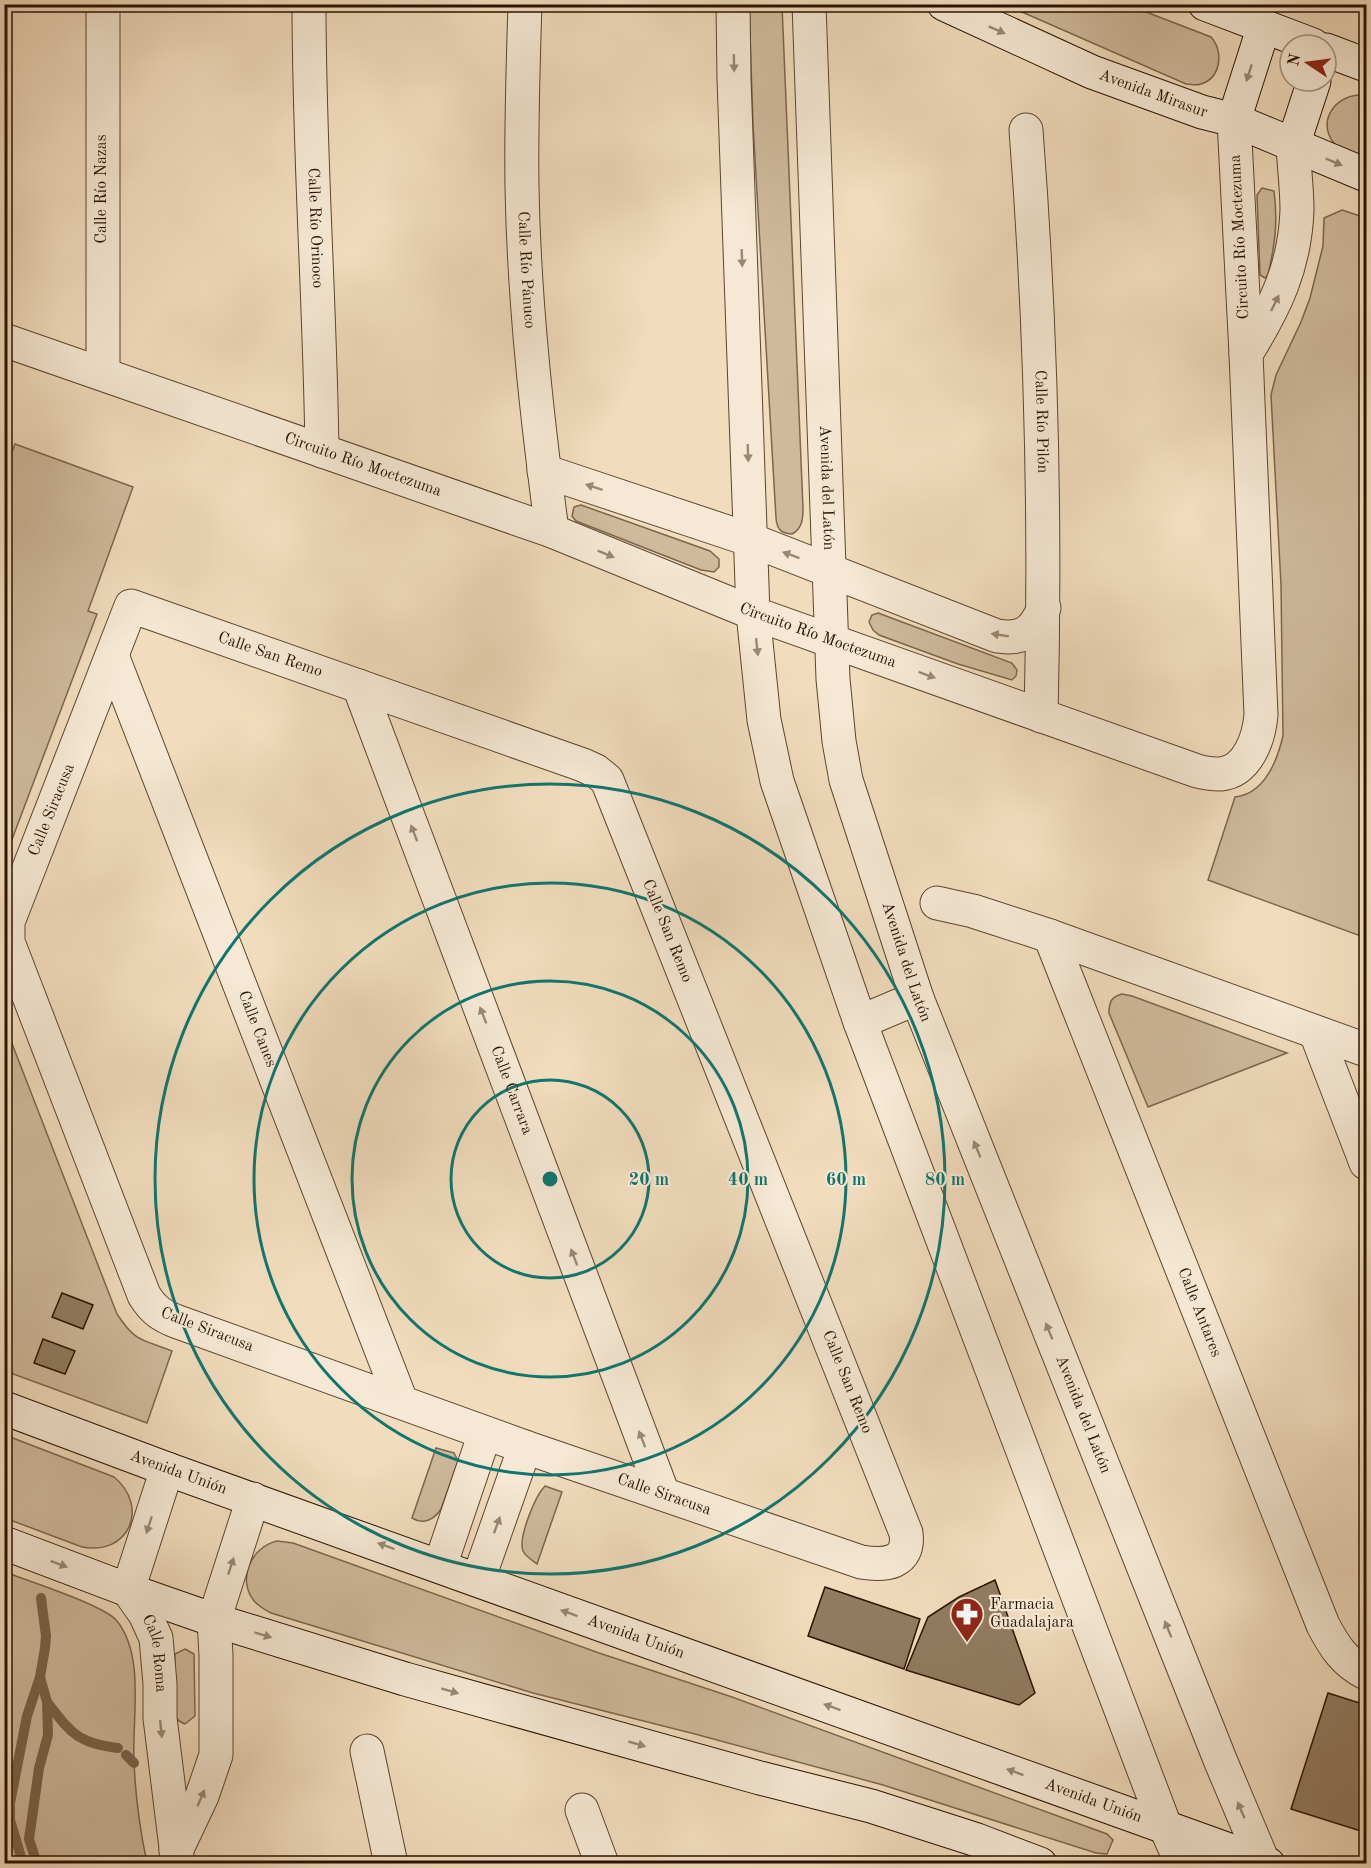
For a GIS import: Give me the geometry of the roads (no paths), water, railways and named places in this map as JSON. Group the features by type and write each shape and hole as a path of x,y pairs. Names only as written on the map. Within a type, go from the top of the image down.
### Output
{"street":[{"name":"Calle Río Nazas","path":"103,4 103,373"},
{"name":"Calle Río Orinoco","path":"309,4 309,105 320,345 322,451"},
{"name":"Calle Río Pánuco","path":"525,4 522,188 527,294 552,531"},
{"path":"733,4 753,613 764,720 777,781 860,1022 1165,1826 1182,1863"},
{"name":"Avenida del Latón","path":"809,4 832,642 836,717 846,780 917,998 1221,1762 1265,1863"},
{"name":"Avenida Mirasur","path":"944,4 1092,72 1202,112 1234,120 1366,176"},
{"path":"1205,4 1282,33"},
{"path":"1234,120 1264,26"},
{"path":"1338,54 1366,65"},
{"path":"1293,145 1310,93"},
{"name":"Circuito Río Moctezuma","path":"4,340 552,531 712,597 832,642 1197,771 1221,774 1237,768 1251,750 1257,737 1261,715 1234,120"},
{"name":"Calle Río Pilón","path":"1026,130 1041,369 1044,489 1041,716"},
{"name":"Circuito Río Moctezuma","path":"1246,354 1278,298 1290,260 1297,208 1293,145"},
{"path":"544,471 751,540 996,636 1017,637 1026,634 1032,629 1044,608"},
{"name":"Calle Siracusa","path":"131,606 113,658 8,922 8,942 150,1305 166,1317 485,1433 861,1562 886,1563 904,1553"},
{"name":"Calle San Remo","path":"131,606 583,765 596,771 607,780 906,1533 908,1544 904,1553"},
{"name":"Calle Canes","path":"113,658 401,1401"},
{"name":"Calle Carrara","path":"359,686 663,1494"},
{"path":"937,903 973,911 1050,936 1366,1050"},
{"name":"Calle Antares","path":"1050,936 1323,1625 1335,1647 1347,1661 1366,1673"},
{"path":"860,1022 917,998"},
{"path":"1316,1033 1366,1163"},
{"name":"Avenida Unión","path":"4,1408 1265,1863"},
{"path":"440,1566 485,1433"},
{"path":"478,1580 525,1447"},
{"path":"128,1590 168,1469"},
{"name":"Calle Roma","path":"177,1857 216,1755 214,1620 253,1499"},
{"path":"4,1543 214,1620 405,1679 760,1778 871,1806 1040,1863"},
{"name":"Calle Roma","path":"128,1590 145,1614 156,1638 160,1718 177,1857"},
{"path":"367,1751 391,1863"},
{"path":"582,1810 602,1863"}],"waterway":[{"path":"23,1864 10,1820 10,1803 27,1716 40,1677 45,1648 46,1636 41,1598"},
{"path":"37,1864 29,1839 39,1768 48,1735 47,1702 40,1677"},
{"path":"47,1702 62,1722 76,1735 93,1743 118,1748"},
{"path":"126,1755 134,1763"}],"place":[{"name":"Farmacia Guadalajara","path":"967,1643"}]}
